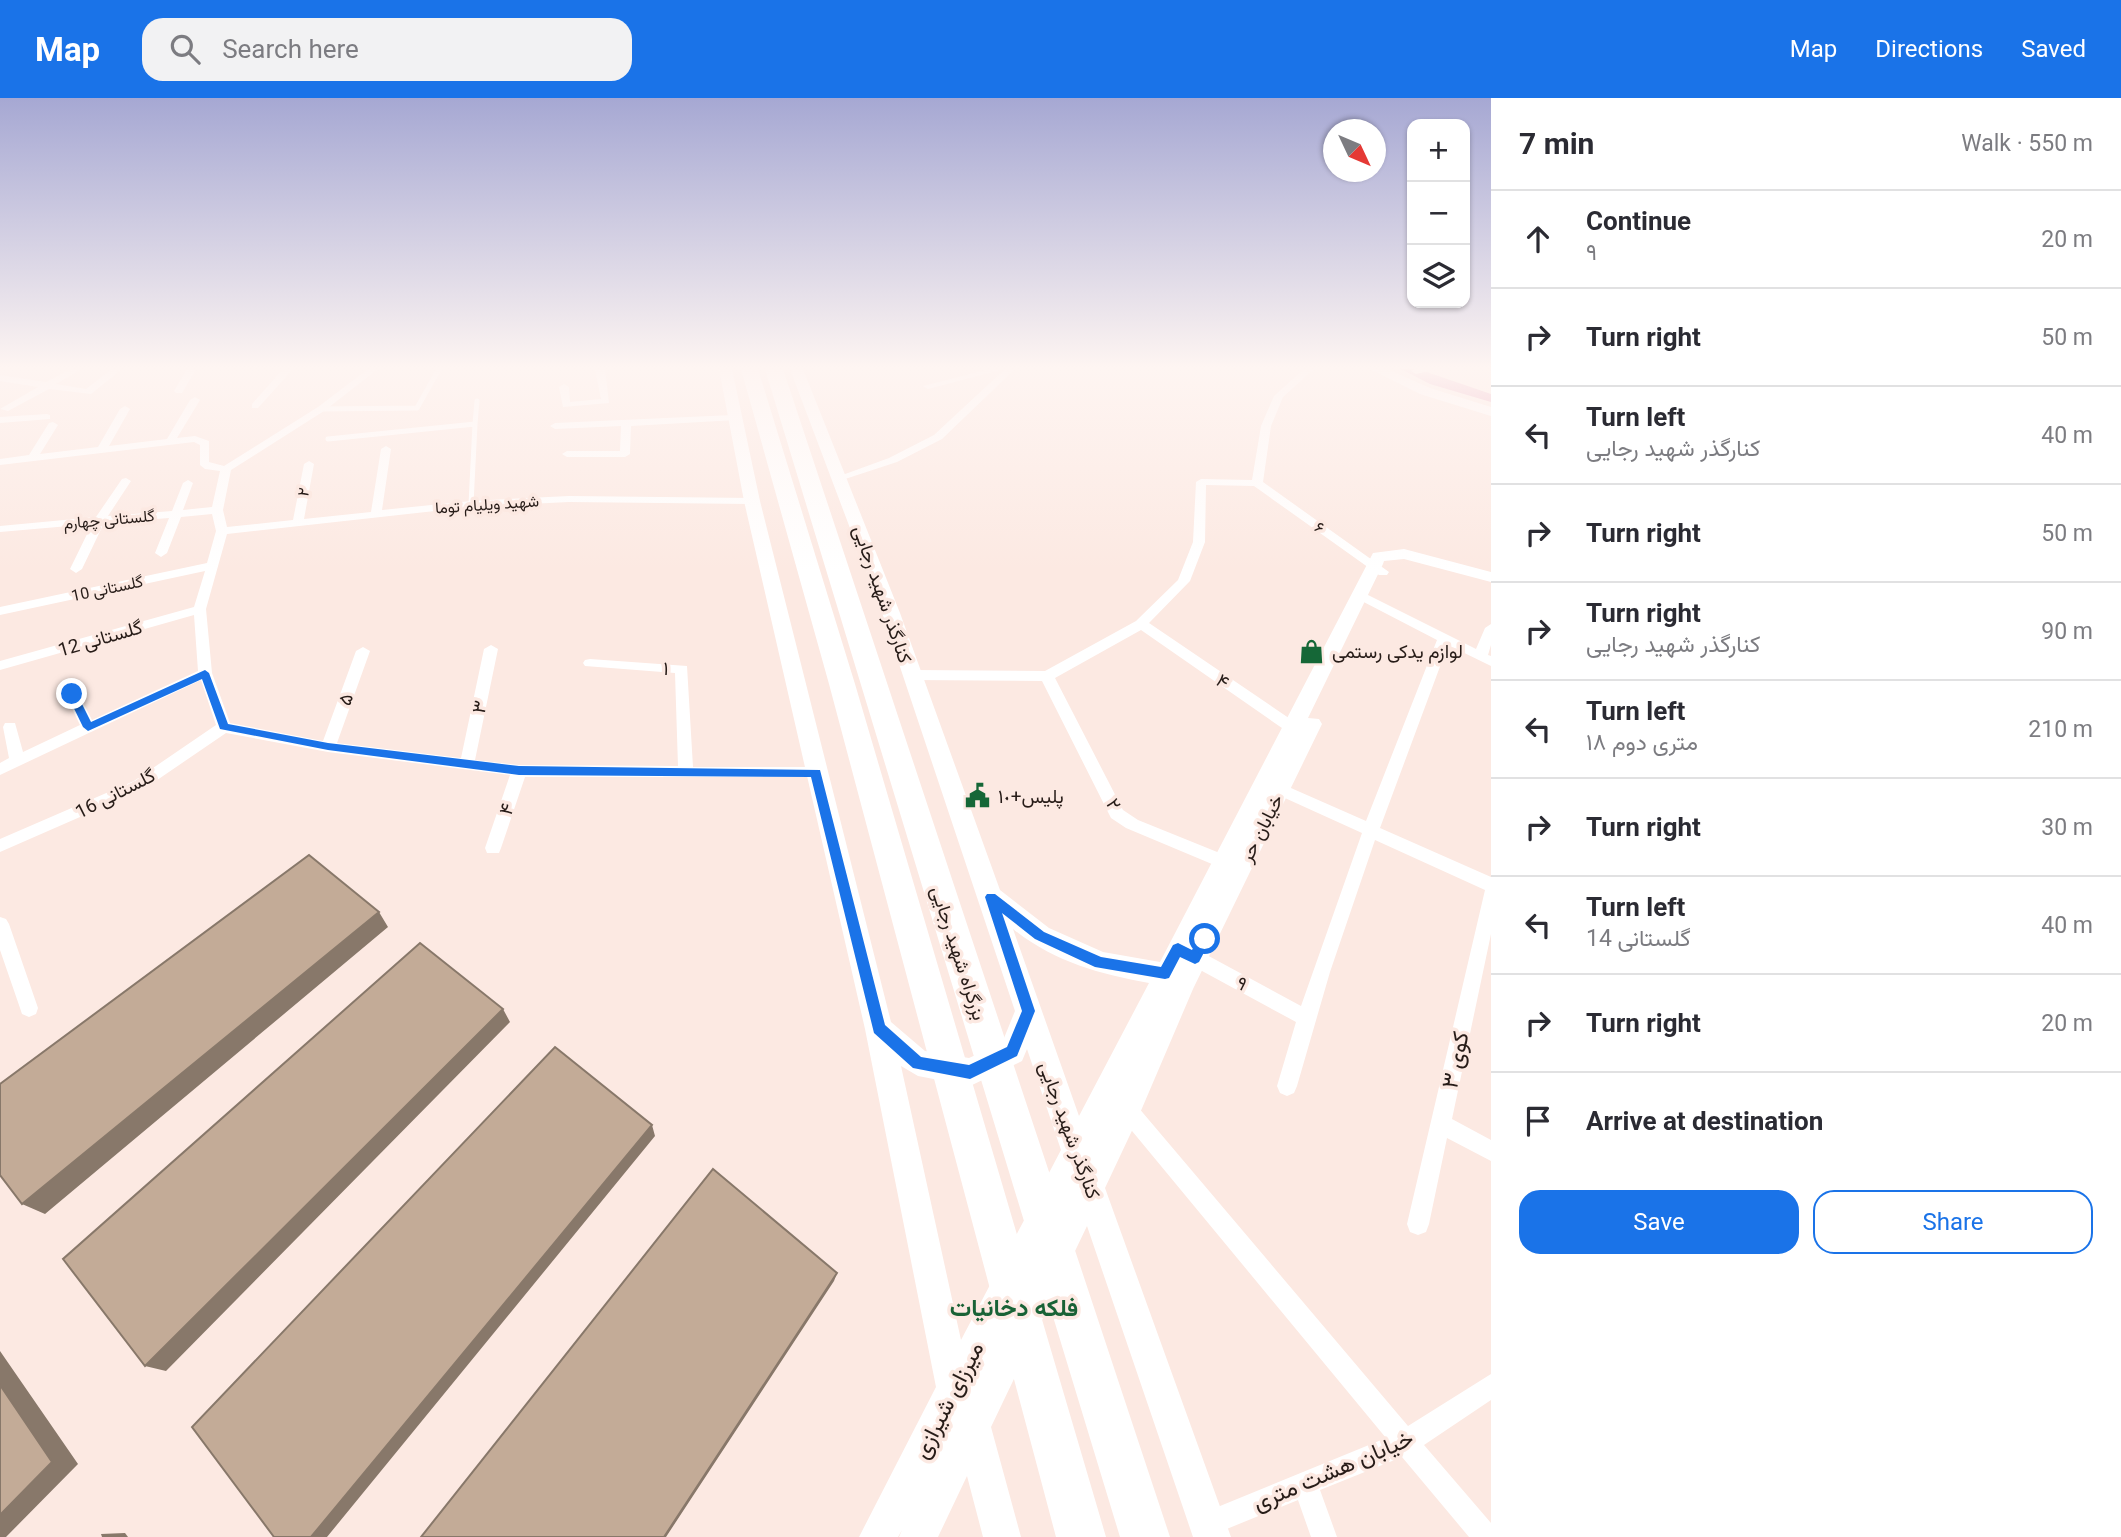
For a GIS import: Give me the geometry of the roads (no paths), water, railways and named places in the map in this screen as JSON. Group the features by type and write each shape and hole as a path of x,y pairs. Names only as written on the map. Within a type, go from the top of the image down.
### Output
{"highway":[{"name":"بزرگراه شهید رجایی","path":"770,436 857,682 1145,1537"},
{"name":"بزرگراه شهید رجایی","path":"795,436 1081,1537"}],"main road":[{"path":"737,436 879,1029 954,1387 972,1424 1002,1537"},
{"path":"800,436 801,455"},
{"name":"کنارگذر شهید رجایی","path":"824,436 842,477 991,897 1075,1150 1090,1186 1209,1530"},
{"path":"1491,577 1404,554 1379,557 1378,568 1414,562 1491,583"},
{"name":"خیابان حر","path":"1090,1186 1127,1110 1186,953 1273,786 1366,598 1378,568"},
{"path":"991,897 1040,936 1100,963 1165,974"},
{"name":"خیابان حر","path":"1075,1150 1165,974 1186,953"},
{"path":"879,1029 918,1063 970,1072 1012,1052 1028,1011"},
{"name":"میرزای شیرازی","path":"878,1537 1075,1150"},
{"name":"میرزای شیرازی","path":"918,1537 1090,1186"}],"street":[{"path":"32,459 43,436"},
{"path":"102,450 110,436"},
{"path":"170,442 173,436"},
{"path":"0,462 195,439 205,443 204,463 209,467 226,469 278,436"},
{"path":"567,454 625,454 626,436"},
{"path":"842,477 893,460 939,436"},
{"path":"912,675 1047,676 1141,624 1184,581 1199,542 1201,482 1257,483 1264,436"},
{"path":"376,513 386,449"},
{"name":"۲","path":"298,521 309,464"},
{"path":"226,469 217,510 222,531 215,565 200,609 205,673 224,727 328,747 519,771 816,773"},
{"path":"76,569 100,520 126,481"},
{"path":"161,553 188,483"},
{"name":"۶","path":"1257,483 1378,568"},
{"name":"شهید ویلیام توما","path":"222,531 471,504 569,499 752,501"},
{"name":"گلستانی چهارم","path":"0,529 217,510"},
{"name":"گلستانی 10","path":"0,611 215,565"},
{"path":"1366,598 1486,660 1491,628"},
{"name":"گلستانی 12","path":"0,666 200,609"},
{"name":"۴","path":"1141,624 1299,733"},
{"path":"1287,1086 1306,1018 1369,830 1444,639"},
{"name":"۳","path":"467,765 491,649"},
{"name":"۵","path":"328,747 363,651"},
{"name":"۱","path":"590,663 682,669 687,771"},
{"path":"0,769 205,673"},
{"name":"۲","path":"1047,676 1118,814 1132,824 1231,865"},
{"path":"72,694 88,727"},
{"path":"10,727 18,760"},
{"name":"گلستانی 16","path":"0,846 139,785 224,727"},
{"name":"۴","path":"493,848 519,771"},
{"path":"1273,786 1491,885"},
{"name":"کوی ۳","path":"1418,1224 1491,895"},
{"path":"0,924 4,946 29,1008"},
{"name":"۹","path":"1186,953 1306,1018"},
{"path":"1108,1085 1229,1234 1486,1537"},
{"path":"1441,1124 1491,1151"},
{"name":"خیابان هشت متری","path":"1209,1530 1305,1484 1407,1442 1491,1386"},
{"path":"1305,1484 1324,1537"}],"lane":[{"path":"328,439 356,436"},
{"path":"471,504 474,436"}],"place":[{"name":"لوازم یدکی رستمی","path":"1312,651"},
{"name":"پلیس+١٠","path":"978,796"}],"district":[{"name":"فلکه دخانیات","path":"1014,1308"}]}
